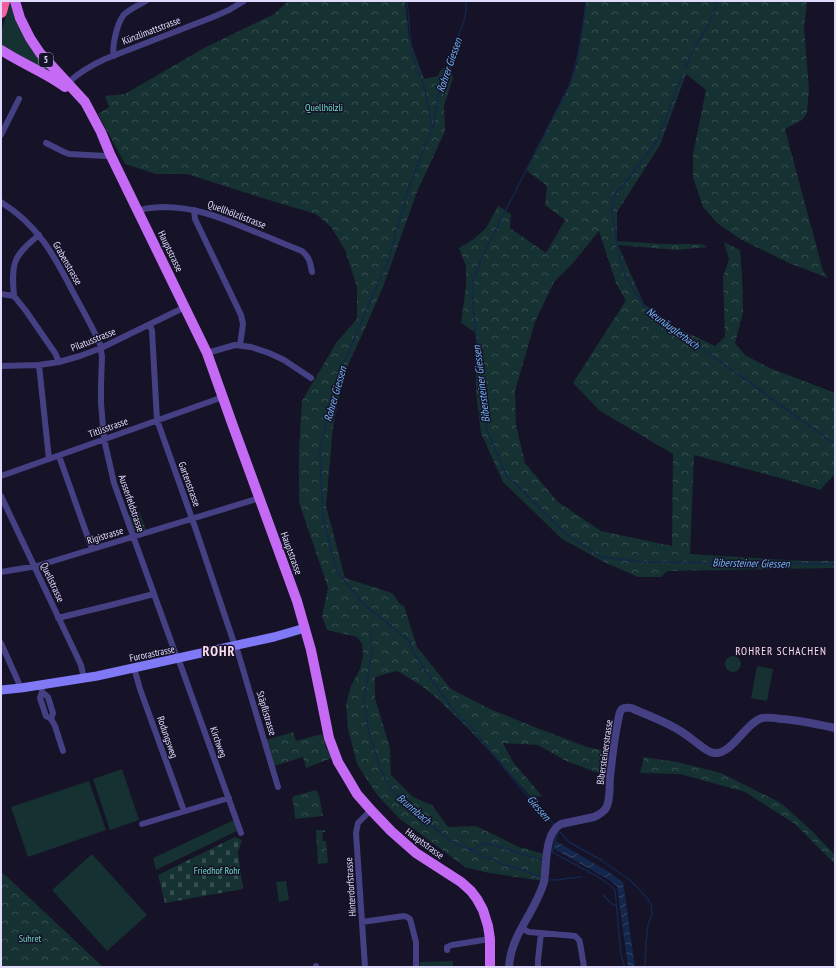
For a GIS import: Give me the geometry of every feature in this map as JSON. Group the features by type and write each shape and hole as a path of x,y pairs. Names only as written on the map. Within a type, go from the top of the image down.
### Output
{"highway":[{"path":"1,12 4,1"}],"main road":[{"name":"Hauptstrasse","path":"15,1 23,24 32,42 91,115"},
{"name":"Hauptstrasse","path":"1,50 15,59 67,85 85,102 101,132 112,158 207,353 297,601 311,650 324,716 338,762 357,794 391,831 416,853 456,878 471,891 483,910 488,926 490,939 490,967"},
{"name":"Furorastrasse","path":"1,690 22,688 42,689 84,678 236,646 305,628"}],"street":[{"path":"114,56 113,47 120,20 126,12 146,1"},
{"name":"Künzlimattstrasse","path":"67,85 88,68 105,59 213,17 244,1"},
{"path":"1,135 19,99"},
{"path":"46,143 69,154 106,156 112,158"},
{"name":"Grabenstrasse","path":"1,202 23,218 39,235 52,253 101,348"},
{"name":"Quellhölzlistrasse","path":"139,211 146,208 174,207 207,213 302,251 309,259 312,272"},
{"path":"194,210 195,219 241,315 243,324 240,345"},
{"path":"39,235 25,247 17,258 12,279 14,296 55,352 59,362"},
{"path":"1,294 14,296"},
{"name":"Pilatusstrasse","path":"1,366 39,365 59,362 80,356 101,348 185,307"},
{"name":"Gartenstrasse","path":"150,325 152,334 157,420 193,519 236,646"},
{"path":"207,353 234,345 261,350 290,364 310,378"},
{"name":"Ausserfeldstrasse","path":"101,348 102,357 100,385 104,439 114,483 178,658"},
{"path":"39,365 50,459"},
{"name":"Titlisstrasse","path":"1,476 223,397"},
{"path":"59,456 92,549"},
{"name":"Quellstrasse","path":"1,496 80,665 84,678"},
{"name":"Rigistrasse","path":"1,572 34,566 260,498"},
{"path":"58,618 154,594"},
{"path":"1,643 22,688"},
{"name":"Stäpflistrasse","path":"236,646 278,787"},
{"name":"Kirchweg","path":"178,658 241,833"},
{"name":"Rodungsweg","path":"134,668 140,689 184,811"},
{"path":"42,689 40,698 46,716 51,719 55,726 63,751"},
{"name":"Bibersteinerstrasse","path":"509,967 513,946 542,888 546,855 551,836 556,828 561,824 594,817 603,812 607,806 616,729 620,711 623,708 631,708 674,727 714,753 721,752 728,748 754,722 762,718 791,720 835,728"},
{"path":"142,824 229,798"},
{"name":"Hinterdorfstrasse","path":"365,967 356,833 358,823 371,810"},
{"path":"362,922 404,916 410,919 416,942 416,967"},
{"path":"521,928 529,932 577,937 580,943 584,967"},
{"path":"538,967 541,933"},
{"path":"447,950 447,948 452,945 490,939"}],"green space":[{"path":"9,1 12,1 56,76 1,47 1,33"},
{"name":"Quellhölzli","path":"288,1 405,1 409,38 424,79 438,76 440,71 450,62 453,78 444,105 445,131 417,192 383,287 344,373 333,427 326,506 345,578 392,593 400,604 404,606 417,647 451,689 490,709 537,728 587,747 611,752 601,774 566,761 538,745 503,743 513,762 542,796 531,797 452,712 430,692 397,671 375,677 375,698 390,748 391,775 413,797 432,805 448,827 476,826 519,847 547,855 544,881 489,873 465,867 400,819 377,795 357,764 348,729 346,704 351,686 360,669 363,656 362,644 357,637 327,630 322,616 328,588 299,502 299,449 302,401 336,343 357,319 357,287 345,250 331,227 316,214 187,174 156,174 125,164 98,114 109,107 105,96 125,94 204,48 274,14"},
{"path":"586,1 807,1 804,28 809,89 807,113 802,120 785,129 823,271 828,278 789,263 740,239 717,223 703,207 693,178 693,154 706,90 686,74 660,145 617,212 617,241 666,244 701,244 708,247 676,250 618,245 644,304 671,325 715,346 725,337 723,277 729,259 724,242 740,250 743,313 735,343 745,355 770,368 835,393 835,474 820,490 694,455 690,554 804,561 835,561 835,568 667,571 661,577 638,577 604,562 562,539 503,482 481,433 476,391 476,333 461,323 466,286 466,266 459,248 474,239 486,228 498,206 511,214 510,228 546,253 565,220 545,205 547,186 526,170 570,84 577,63","holes":["599,231 616,283 626,301 573,383 600,411 673,454 672,546 601,531 558,502 525,463 516,425 515,391 535,322 554,282 573,263"]},
{"path":"139,511 146,530 138,532 134,531 127,516"},
{"path":"733,656 740,661 741,664 736,671 733,672 726,667 725,664 730,657"},
{"path":"757,666 773,669 767,701 751,698"},
{"path":"293,732 296,741 322,734 326,747 332,758 306,768 303,757 274,766 266,740"},
{"path":"644,757 677,762 721,773 781,803 812,831 835,855 835,864 795,824 745,792 680,774 640,773"},
{"path":"122,769 139,820 110,830 93,779"},
{"path":"89,781 106,830 28,857 11,807"},
{"path":"316,790 319,795 323,816 295,819 292,799 294,796"},
{"path":"234,820 237,831 156,870 153,858"},
{"path":"316,830 325,830 325,832 322,832 323,841 326,841 328,863 318,864"},
{"name":"Friedhof Rohr","path":"235,837 242,840 238,852 243,889 165,903 158,875"},
{"path":"92,854 147,915 107,951 52,890"},
{"name":"Suhret","path":"1,871 103,967 1,967"},
{"path":"286,881 289,900 279,902 276,882"},
{"path":"453,961 453,967 420,967 420,962"}],"water":[{"path":"556,841 609,872 623,882 635,967 628,967 617,886 606,878 554,849"}],"waterway":[{"name":"Rohrer Giessen","path":"407,1 412,54 420,77"},
{"name":"Rohrer Giessen","path":"433,128 438,97 464,21 466,1"},
{"name":"Bibersteiner Giessen","path":"586,1 584,22 576,64 570,84 483,255 473,281 473,308 486,428 506,475 565,533 601,557 644,562 835,564"},
{"name":"Neunäuglerbach","path":"685,68 695,46 713,15 717,1"},
{"name":"Neunäuglerbach","path":"682,75 658,139 627,181 614,195 612,210 619,257 627,279 645,308 835,444"},
{"name":"Rohrer Giessen","path":"422,80 432,129 409,186 389,258 338,376 320,449 323,518 337,572 363,603 409,641 415,655 459,717 471,727 524,792 554,825"},
{"name":"Brunnbach","path":"371,631 372,651 364,701 369,733 380,768 392,790 414,812 451,841 476,852 483,857 496,860 502,864 526,871 541,878"},
{"name":"Giessen","path":"558,830 569,842 601,860 631,881 648,899 651,905 652,914 648,925 645,967"},
{"name":"Brunnbach","path":"558,832 552,852 600,878 615,890 621,955 625,967"},
{"path":"473,850 484,843 542,860"},
{"path":"547,880 582,877"},
{"path":"603,895 613,905 616,905"}],"district":[{"name":"ROHR","path":"219,651"},
{"name":"ROHRER SCHACHEN","path":"781,651"}]}
